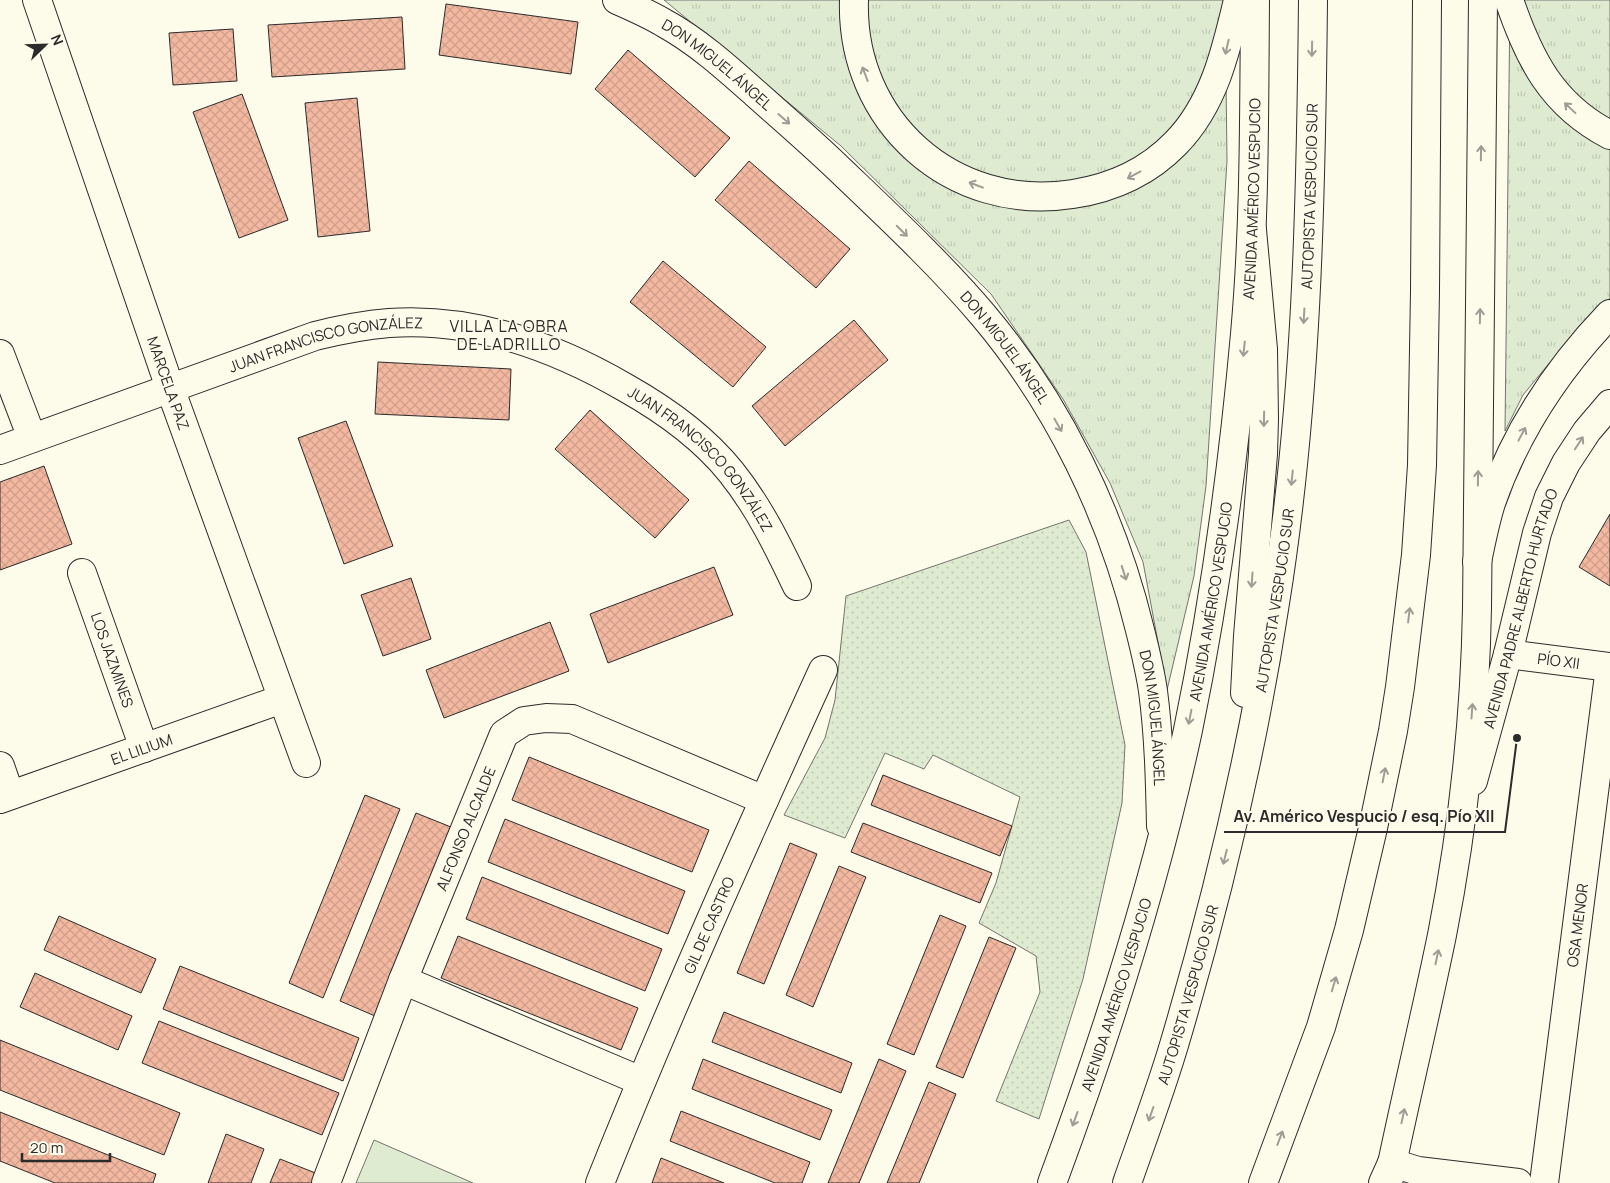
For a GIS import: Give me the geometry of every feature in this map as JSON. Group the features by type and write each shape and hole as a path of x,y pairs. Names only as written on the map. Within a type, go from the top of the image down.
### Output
{"main road":[{"name":"MARCELA PAZ","path":"37,0 170,388 306,763"},
{"name":"DON MIGUEL ÁNGEL","path":"617,0 659,20 688,38 737,77 811,142 960,289 982,314 1023,368 1060,428 1090,485 1116,548 1132,600 1153,689 1160,777 1162,838"},
{"path":"854,0 856,40 862,66 872,92 887,117 905,140 939,168 959,179 984,188 1038,197 1062,196 1111,186 1147,168 1172,147 1192,124 1215,83 1225,57 1238,0"},
{"name":"AVENIDA AMÉRICO VESPUCIO","path":"1052,1183 1092,1073 1141,915 1162,838 1187,732 1208,625 1223,528 1241,377 1252,230 1255,0"},
{"name":"AUTOPISTA VESPUCIO SUR","path":"1128,1183 1161,1086 1198,959 1234,822 1275,604 1295,447 1303,334 1310,185 1313,0"},
{"path":"1263,1183 1321,1027 1344,949 1374,828 1400,686 1416,555 1422,465 1426,281 1427,0"},
{"path":"1483,0 1476,664 1470,746 1460,829 1442,934 1388,1176 1418,1170 1518,1183"},
{"path":"1509,0 1519,30 1544,78 1572,110 1589,123 1610,135"},
{"path":"1244,775 1248,636 1263,454 1264,419 1263,349 1252,230"},
{"path":"1477,562 1491,503 1516,445 1531,417 1573,354 1610,314"},
{"name":"JUAN FRANCISCO GONZÁLEZ","path":"0,450 306,339 352,328 390,323 428,323 463,326 531,342 564,356 606,376 647,400 686,428 730,470 748,494 779,548 797,586"},
{"path":"0,354 32,438"},
{"name":"AVENIDA PADRE ALBERTO HURTADO","path":"1460,829 1508,654 1537,533 1549,497 1571,455 1587,431 1610,404"},
{"name":"LOS JAZMINES","path":"82,573 144,748"},
{"name":"PÍO XII","path":"1508,654 1610,667"},
{"name":"OSA MENOR","path":"1544,1183 1610,667"},
{"name":"GIL DE CASTRO","path":"600,1183 641,1081 823,670"},
{"name":"EL LILIUM","path":"5,797 282,699"},
{"name":"ALFONSO ALCALDE","path":"326,1183 403,980 504,734 524,721 546,718 572,719 764,800"},
{"path":"0,766 5,797"},
{"path":"403,980 641,1081"}],"green space":[{"path":"664,0 1225,0 1227,161 1206,486 1194,576 1167,690 1143,562 1110,483 1063,399 991,294 841,146"},
{"path":"1510,0 1610,0 1610,298 1579,327 1523,395 1505,431"},
{"path":"1069,520 1086,552 1125,745 1122,803 1083,979 1039,1119 996,1101 1040,992 1036,956 979,923 996,883 1020,797 933,755 924,769 885,753 845,838 784,815 825,738 835,700 846,596"},
{"path":"374,1140 473,1183 356,1183"}],"building":[{"path":"446,4 578,22 571,74 439,55"},
{"path":"402,17 405,69 272,77 268,25"},
{"path":"233,29 237,81 173,85 169,33"},
{"path":"628,50 730,138 695,177 595,89"},
{"path":"242,94 288,220 239,238 193,112"},
{"path":"357,98 370,231 318,237 305,103"},
{"path":"749,161 850,249 816,288 715,200"},
{"path":"663,261 766,347 733,387 630,302"},
{"path":"854,320 888,360 785,446 752,406"},
{"path":"378,362 511,369 509,420 375,414"},
{"path":"590,410 689,500 655,538 555,449"},
{"path":"346,421 393,546 344,564 298,438"},
{"path":"44,466 72,544 0,570 0,482"},
{"path":"1610,514 1610,586 1579,567"},
{"path":"714,567 733,615 608,663 590,614"},
{"path":"411,578 431,639 383,656 361,595"},
{"path":"550,622 569,671 444,718 426,670"},
{"path":"529,757 709,830 692,872 512,800"},
{"path":"883,775 1012,826 1000,856 871,805"},
{"path":"365,795 400,809 323,998 289,983"},
{"path":"416,813 451,827 375,1016 340,1001"},
{"path":"505,819 685,891 668,934 488,862"},
{"path":"863,823 992,873 980,903 851,852"},
{"path":"790,843 817,854 764,984 737,973"},
{"path":"839,866 866,877 813,1007 786,995"},
{"path":"482,877 662,949 645,991 466,919"},
{"path":"940,915 966,926 914,1055 887,1044"},
{"path":"59,916 156,959 141,993 44,950"},
{"path":"458,936 638,1008 621,1050 441,978"},
{"path":"989,937 1016,948 963,1078 936,1067"},
{"path":"180,966 359,1038 343,1081 163,1009"},
{"path":"35,973 132,1016 118,1050 20,1007"},
{"path":"724,1012 852,1063 841,1093 712,1042"},
{"path":"159,1021 339,1093 322,1135 142,1063"},
{"path":"0,1040 180,1113 164,1155 0,1090"},
{"path":"703,1059 832,1110 820,1140 692,1089"},
{"path":"879,1059 906,1071 859,1183 828,1183"},
{"path":"929,1082 956,1094 919,1183 887,1183"},
{"path":"681,1111 810,1162 802,1183 775,1183 670,1141"},
{"path":"0,1112 156,1174 153,1183 55,1183 0,1161"},
{"path":"226,1134 264,1149 251,1183 208,1183"},
{"path":"661,1158 724,1183 652,1183"},
{"path":"280,1159 318,1174 314,1183 270,1183"}],"place":[{"name":"Av. Américo Vespucio / esq. Pío XII","path":"1517,738"}],"district":[{"name":"VILLA LA OBRA DE LADRILLO","path":"509,335"}]}
